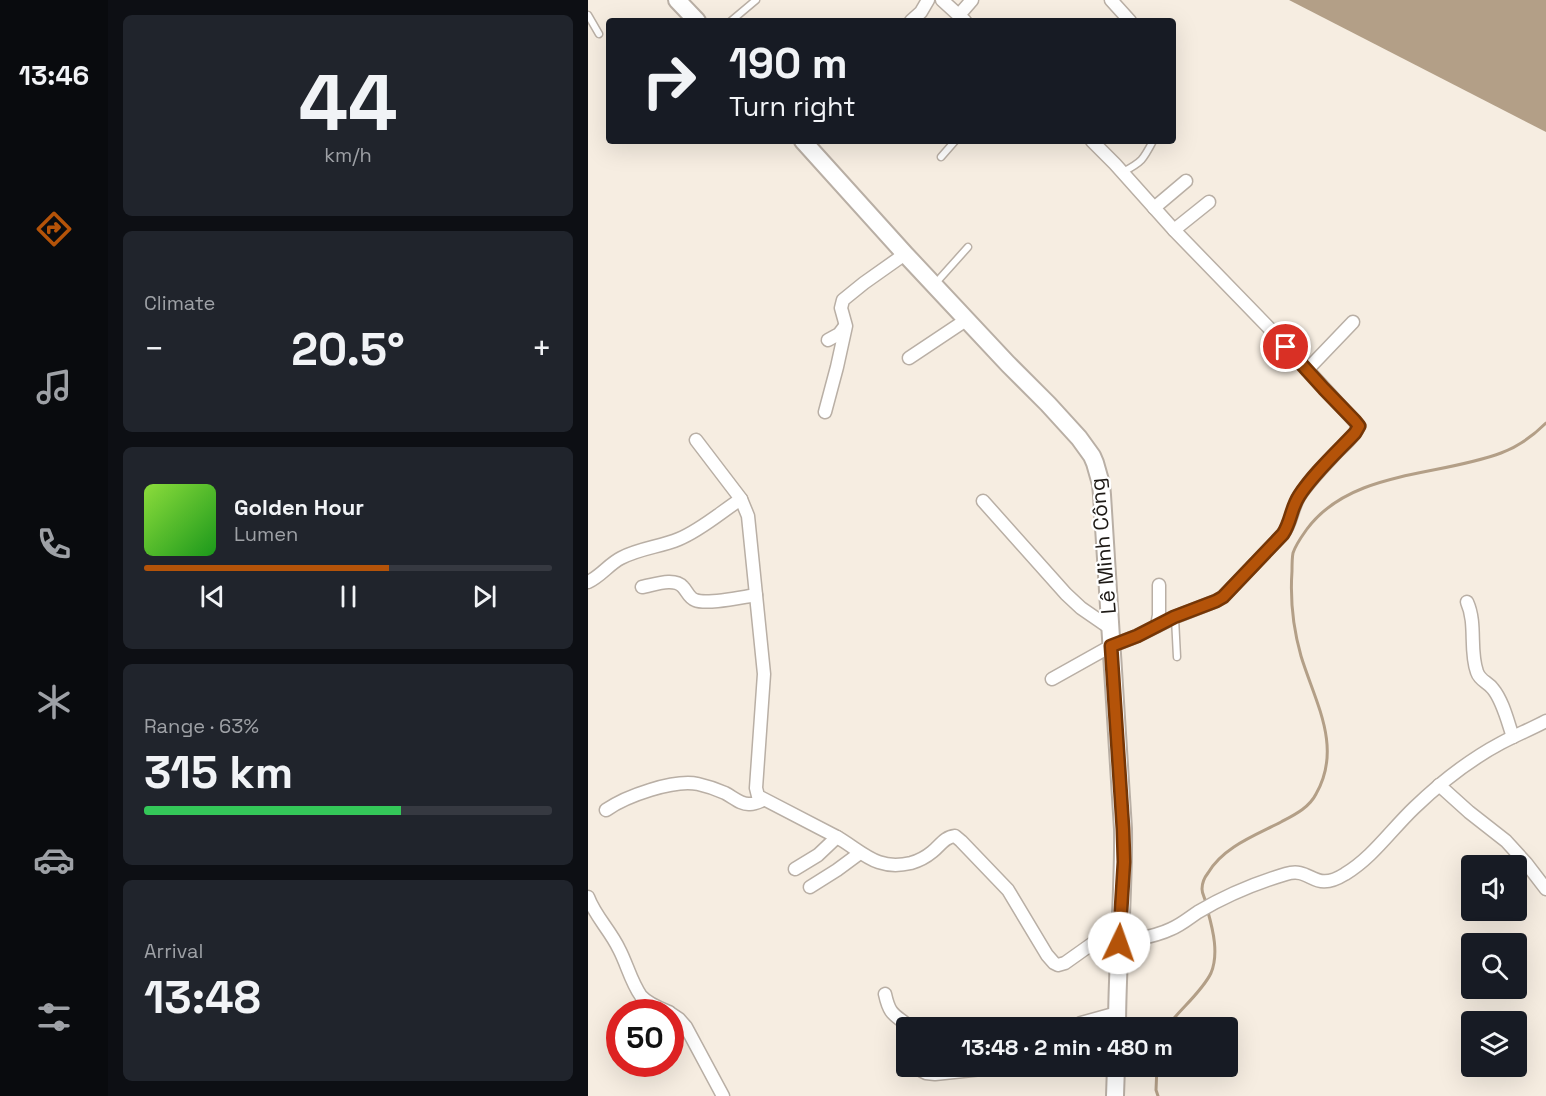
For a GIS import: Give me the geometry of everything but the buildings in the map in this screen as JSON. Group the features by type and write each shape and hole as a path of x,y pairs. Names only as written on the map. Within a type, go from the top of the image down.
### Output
{"main road":[{"path":"677,0 695,18"},
{"name":"Lê Minh Công","path":"806,144 966,320 1079,438 1095,463 1102,495 1123,829 1124,862 1117,1017"},
{"path":"1115,1096 1116,1077"}],"street":[{"path":"914,18 928,0"},
{"path":"942,0 962,18 972,0"},
{"path":"1112,0 1127,18"},
{"path":"1052,679 1111,646 1174,617 1216,601 1230,591 1283,534 1300,495 1359,426 1095,144"},
{"path":"1154,208 1186,181"},
{"path":"1174,230 1209,202"},
{"path":"825,412 846,326 841,308 843,300 905,254"},
{"path":"909,358 966,320"},
{"path":"1307,370 1353,322"},
{"path":"828,340 839,334 846,326"},
{"path":"696,440 741,499 747,516 764,674 756,788 758,796 837,837 866,857 892,866 925,857 945,838 955,836 1008,890 1047,955 1058,965 1065,963 1096,941 1170,930 1239,892 1288,873 1299,872 1325,882 1336,879 1356,866 1439,785 1475,759 1546,721"},
{"path":"588,582 623,557 646,548 678,540 693,532 741,499"},
{"path":"983,501 1066,594 1081,608 1110,628"},
{"path":"642,586 670,582 679,584 692,598 702,602 756,595"},
{"path":"1157,626 1160,609 1159,585"},
{"path":"1467,602 1471,612 1477,674 1481,680 1493,688 1505,712 1513,737"},
{"path":"606,810 634,795 684,783 715,789 743,803 753,804 764,800"},
{"path":"1439,785 1506,841 1546,889"},
{"path":"795,869 818,855 837,837"},
{"path":"810,887 860,853"},
{"path":"588,897 593,909 620,949 640,995 645,999"},
{"path":"885,994 891,1013 896,1017"},
{"path":"684,1024 723,1096"}],"lane":[{"path":"735,18 756,0"},
{"path":"588,15 599,34"},
{"path":"941,156 952,144"},
{"path":"1123,172 1137,164 1146,155 1152,144"},
{"path":"934,285 968,247"},
{"path":"1174,617 1177,657"}],"shaded area":[{"path":"1289,0 1546,0 1546,132"}],"waterway":[{"path":"1206,903 1202,885 1214,864 1231,849 1305,807 1313,799 1324,776 1327,759 1324,725 1301,656 1291,593 1293,555 1303,534 1325,510 1371,485 1501,453 1525,440 1546,423"},
{"path":"1175,1017 1202,987 1211,973 1215,950 1208,912"},
{"path":"1157,1077 1158,1096"}],"route":[{"path":"1119,943 1124,862 1111,646 1174,617 1216,601 1230,591 1283,534 1300,495 1359,426 1286,347"}]}
